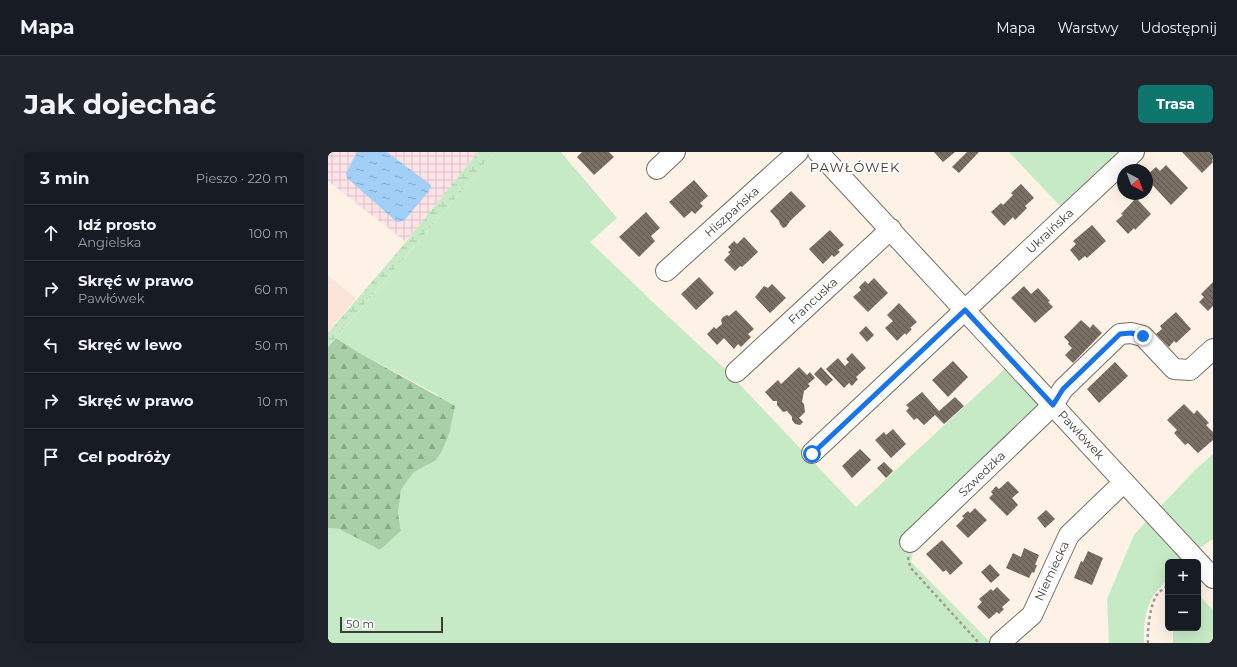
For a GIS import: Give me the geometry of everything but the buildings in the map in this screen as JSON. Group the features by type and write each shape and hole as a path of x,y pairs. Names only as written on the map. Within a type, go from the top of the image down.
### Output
{"street":[{"path":"657,169 675,152"},
{"name":"Hiszpańska","path":"666,272 798,152"},
{"name":"Pawłówek","path":"818,152 1213,578"},
{"name":"Ukraińska","path":"812,454 1134,152"},
{"name":"Francuska","path":"736,372 891,229"},
{"name":"Szwedzka","path":"910,542 1053,405 1063,389 1120,334 1131,333 1143,336 1174,369 1190,370 1213,349"},
{"name":"Niemiecka","path":"1000,643 1032,615 1069,535 1124,482"}],"path":[{"path":"910,542 907,555 910,567 979,643"},
{"path":"1148,643 1147,635 1152,606 1157,595 1165,588"}],"shaded area":[{"path":"328,152 478,152 406,242 328,181"},
{"path":"328,276 356,298 328,333"}],"green space":[{"path":"478,152 494,152 328,347 328,333 406,242"},
{"path":"494,152 561,152 617,218 590,242 725,369 856,507 1008,366 1053,419 914,548 911,562 991,643 328,643 328,528 339,529 380,550 401,531 398,513 401,490 414,472 435,461 438,395 356,351 336,338"},
{"path":"1009,152 1120,152 1063,209"},
{"path":"336,338 356,351 455,406 449,434 442,451 435,461 414,472 401,490 398,513 401,531 380,550 339,529 328,528 328,347"},
{"path":"1213,454 1213,539 1197,550 1157,510 1196,469"},
{"path":"1151,516 1182,553 1181,559 1165,559 1165,582 1150,601 1145,619 1144,643 1109,643 1107,599 1134,535"},
{"path":"1201,597 1213,610 1213,643 1173,643 1173,631 1201,631"}],"water":[{"path":"357,152 387,152 431,185 428,192 404,221 397,222 347,178 346,173"}],"district":[{"name":"PAWŁÓWEK","path":"855,167"}],"route":[{"path":"812,454 965,310 1053,405 1063,389 1120,334 1131,333 1143,336"}]}
